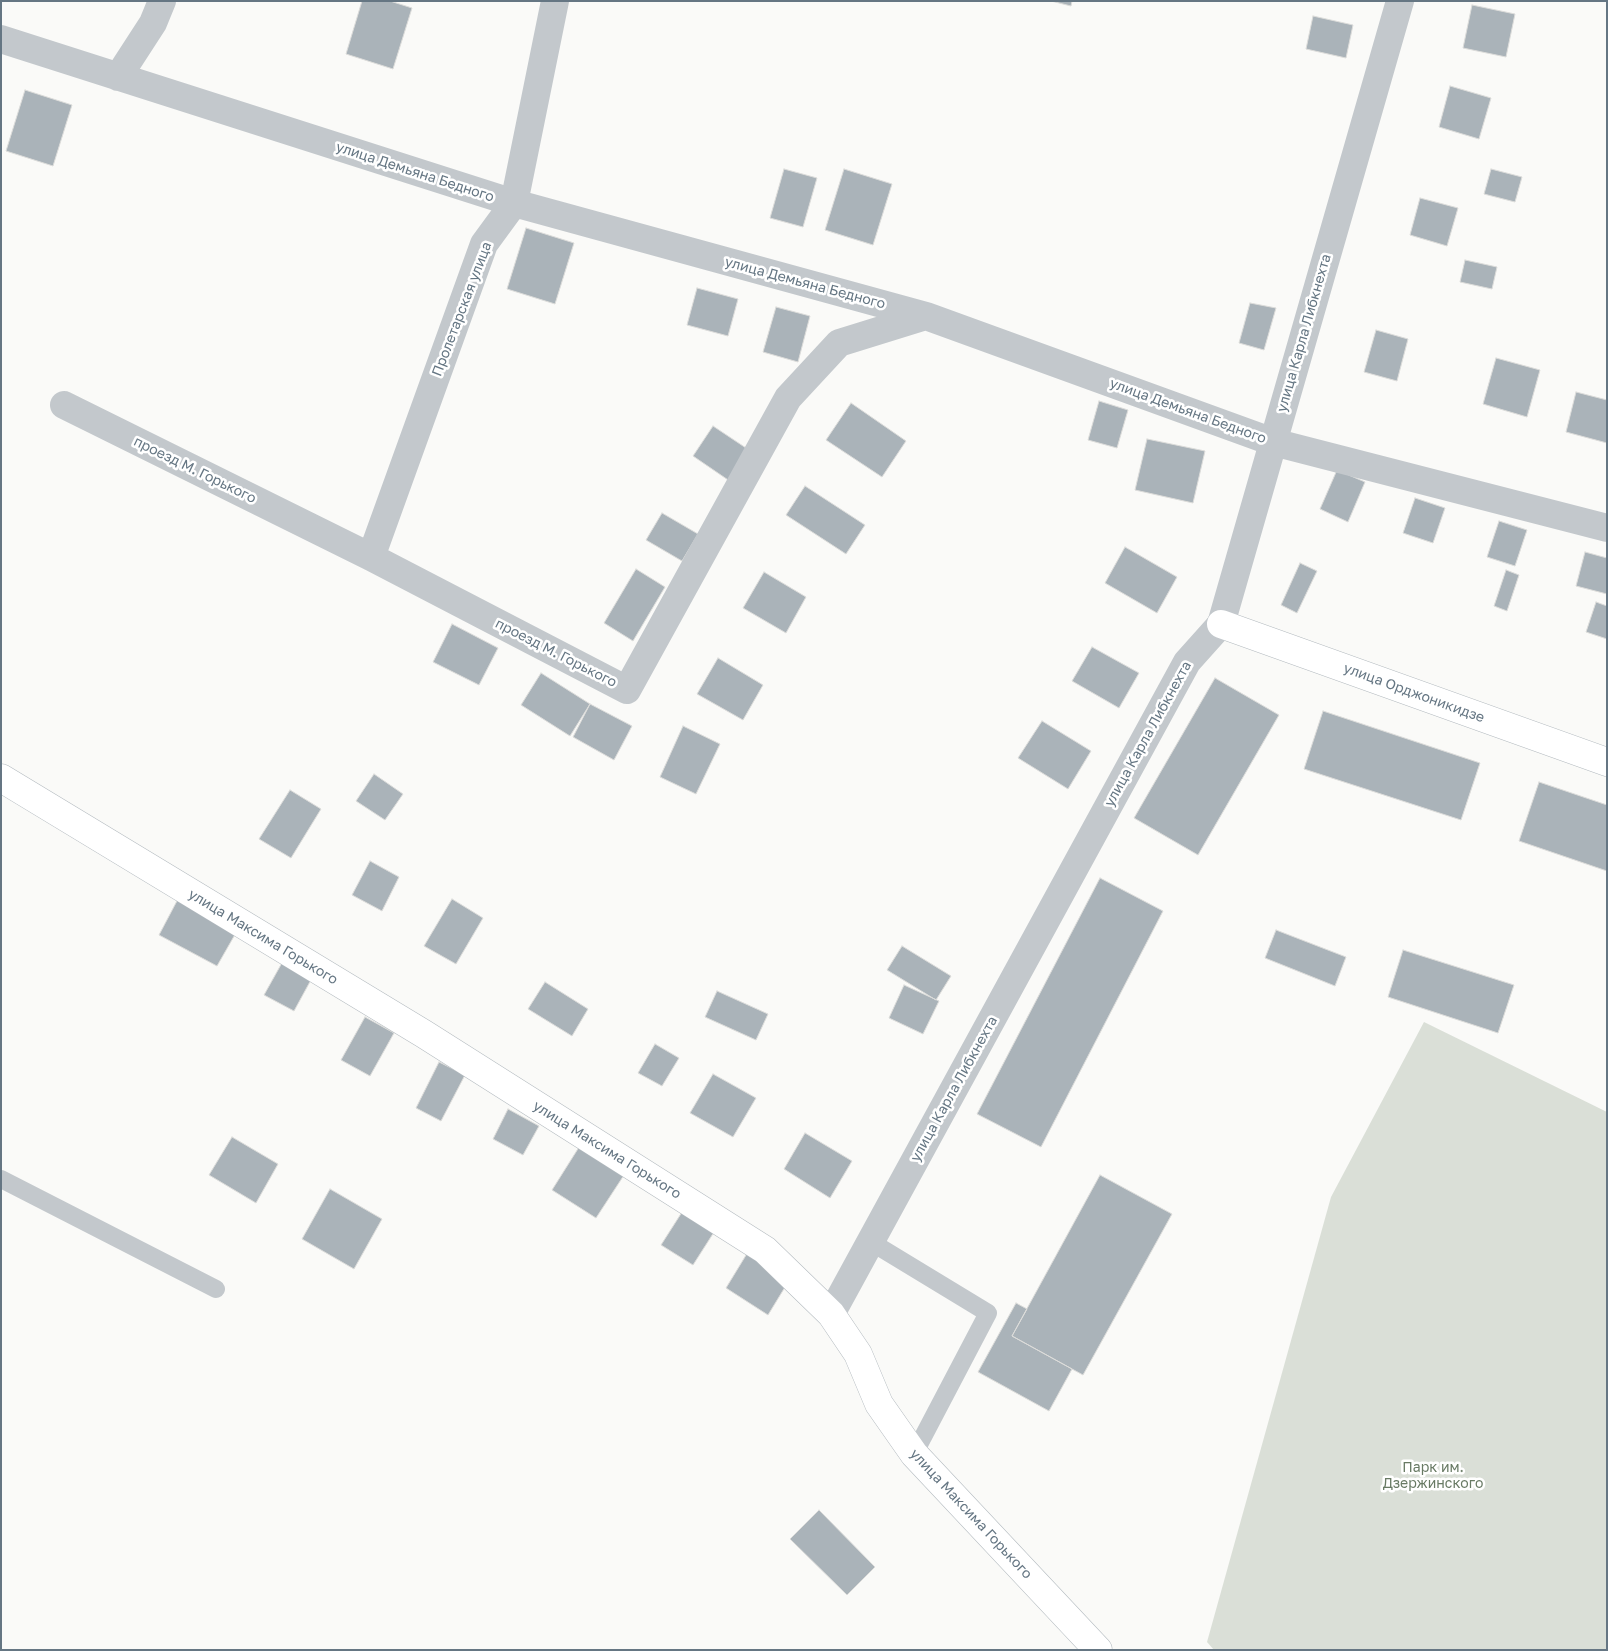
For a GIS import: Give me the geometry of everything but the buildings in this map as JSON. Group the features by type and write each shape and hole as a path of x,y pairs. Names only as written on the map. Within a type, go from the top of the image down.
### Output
{"street":[{"path":"118,77 153,23 162,1"},
{"name":"Пролетарская улица","path":"371,558 484,244 514,203 554,1"},
{"name":"улица Карла Либкнехта","path":"831,1314 1187,662 1221,624 1400,1"},
{"name":"улица Демьяна Бедного","path":"1,39 514,203 926,316 1273,442 1607,528"},
{"name":"проезд М. Горького","path":"64,406 371,558 627,690 788,398 839,343 926,316"},
{"name":"улица Орджоникидзе","path":"1221,624 1607,762"},
{"name":"улица Максима Горького","path":"1,778 424,1034 765,1250 831,1314 858,1354 879,1404 914,1454 1098,1650"}],"lane":[{"path":"1,1179 216,1289"},
{"path":"871,1242 988,1313 914,1454"}],"green space":[{"name":"Парк им. Дзержинского","path":"1424,1022 1607,1112 1607,1650 1214,1650 1207,1642 1331,1197"}]}
